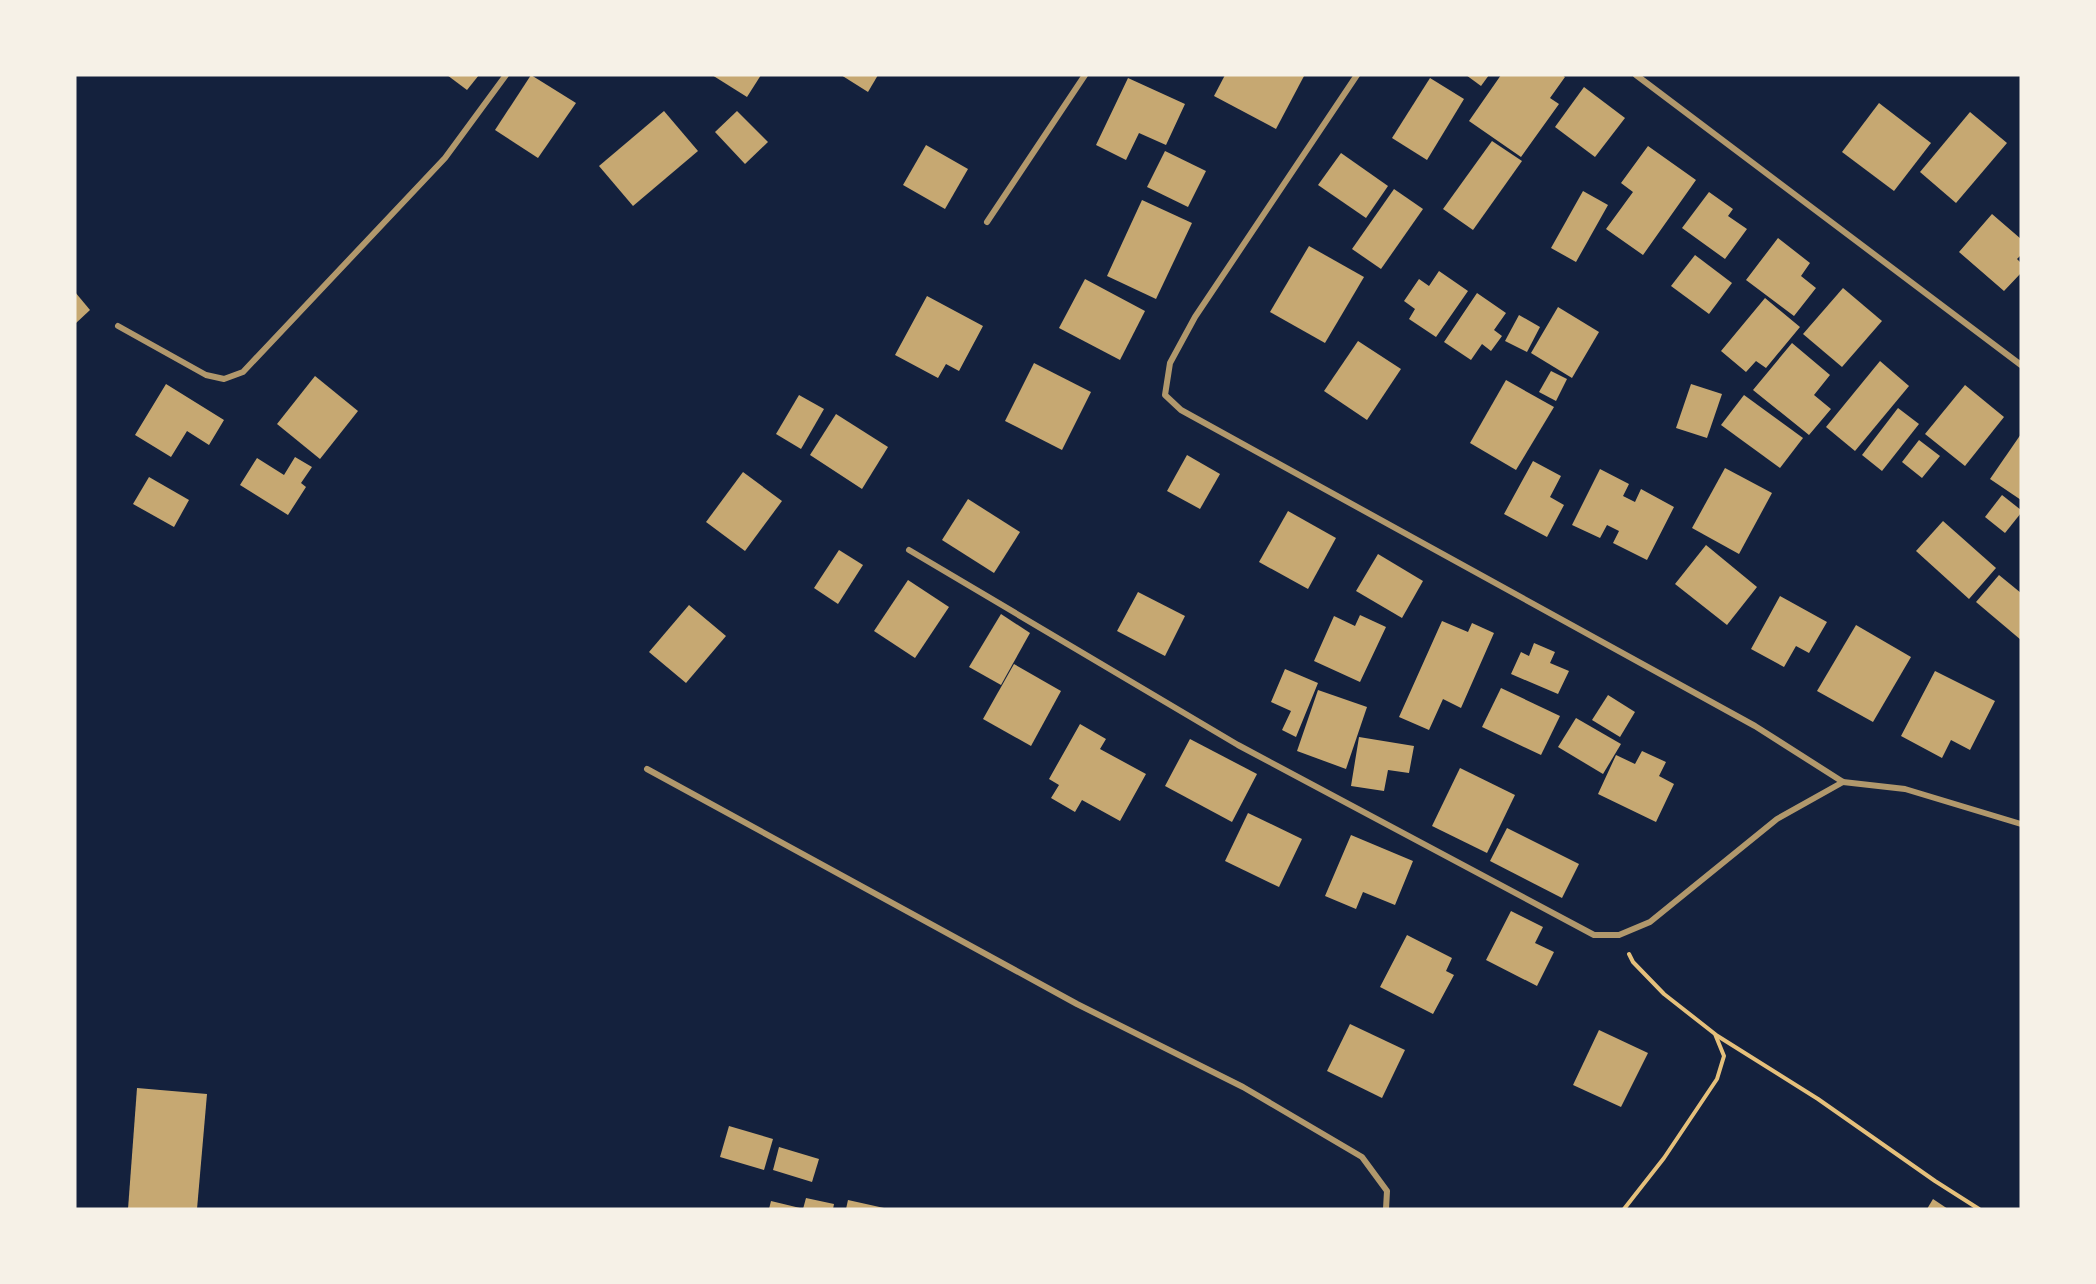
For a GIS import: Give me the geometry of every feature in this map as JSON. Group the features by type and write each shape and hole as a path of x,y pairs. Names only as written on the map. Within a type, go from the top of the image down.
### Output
{"street":[{"path":"118,326 206,375 224,379 243,372 445,158 506,75"},
{"path":"987,222 1085,75"},
{"path":"1357,75 1195,317 1170,363 1165,395 1181,410 1755,726 1843,782 1905,789 2021,824"},
{"path":"1636,75 2021,365"},
{"path":"909,550 1238,745 1594,935 1619,935 1650,922 1777,819 1843,782"},
{"path":"647,769 1077,1005 1243,1087 1362,1157 1387,1191 1386,1209"}],"path":[{"path":"1619,935 1633,962 1664,994 1715,1034 1818,1099 1935,1182 1979,1209"},
{"path":"1624,1209 1664,1158 1717,1078 1724,1056 1715,1034"}],"building":[{"path":"447,75 479,75 467,90"},
{"path":"531,75 576,103 538,158 495,130"},
{"path":"712,75 761,75 747,97"},
{"path":"841,75 878,75 868,92"},
{"path":"1225,75 1304,76 1276,129 1214,96"},
{"path":"1466,75 1489,75 1481,86"},
{"path":"1501,75 1562,75 1565,77 1550,98 1559,104 1521,157 1469,121"},
{"path":"1128,78 1185,104 1166,145 1139,133 1126,160 1096,145"},
{"path":"1430,78 1464,99 1427,160 1392,138"},
{"path":"1584,87 1625,118 1595,157 1555,127"},
{"path":"1879,103 1931,143 1894,191 1842,152"},
{"path":"664,111 698,151 633,206 599,166"},
{"path":"737,111 768,142 745,164 715,132"},
{"path":"1970,112 2007,143 1956,203 1920,172"},
{"path":"1492,141 1522,161 1473,230 1443,209"},
{"path":"926,145 968,169 945,209 903,185"},
{"path":"1648,146 1696,180 1643,255 1606,229 1633,192 1621,183"},
{"path":"1165,151 1206,171 1188,207 1147,187"},
{"path":"1341,153 1388,186 1366,218 1318,185"},
{"path":"1394,189 1423,209 1381,269 1352,249"},
{"path":"1583,191 1608,205 1576,262 1551,248"},
{"path":"1709,192 1733,209 1728,216 1747,229 1725,259 1682,228"},
{"path":"1142,200 1192,223 1156,299 1107,276"},
{"path":"1992,214 2021,239 2021,255 2017,259 2021,263 2021,273 2004,291 1959,252"},
{"path":"1778,238 1810,263 1801,276 1816,288 1794,316 1746,280"},
{"path":"1309,246 1364,277 1325,343 1270,312"},
{"path":"1695,255 1732,283 1709,314 1671,286"},
{"path":"1439,271 1468,291 1436,337 1409,319 1415,309 1404,301 1419,279 1429,286"},
{"path":"1085,279 1145,311 1120,360 1059,328"},
{"path":"1843,288 1882,321 1842,367 1803,334"},
{"path":"75,292 90,310 75,324"},
{"path":"1477,293 1506,313 1494,330 1502,336 1491,351 1482,344 1471,360 1444,342"},
{"path":"927,296 983,326 959,371 946,364 938,378 895,355"},
{"path":"1765,298 1800,327 1766,368 1756,361 1746,372 1721,351"},
{"path":"1558,307 1599,332 1572,378 1531,353"},
{"path":"1519,315 1540,327 1527,352 1505,341"},
{"path":"1358,341 1401,369 1367,420 1324,391"},
{"path":"1792,343 1830,375 1814,395 1831,409 1809,435 1753,390"},
{"path":"1880,361 1909,386 1855,451 1826,427"},
{"path":"1034,363 1091,392 1062,450 1005,421"},
{"path":"1551,371 1567,379 1556,401 1539,392"},
{"path":"315,376 358,411 320,459 277,424"},
{"path":"1506,380 1554,407 1516,470 1470,443"},
{"path":"166,384 224,420 209,445 187,431 171,457 135,435"},
{"path":"1691,384 1722,394 1707,438 1676,428"},
{"path":"1965,385 2004,417 1965,466 1925,434"},
{"path":"799,395 824,409 801,449 776,434"},
{"path":"1744,395 1803,438 1780,468 1721,425"},
{"path":"1898,408 1919,424 1882,471 1862,455"},
{"path":"836,414 888,447 862,489 810,455"},
{"path":"2021,434 2021,500 1990,479"},
{"path":"1919,440 1940,456 1922,478 1902,462"},
{"path":"1187,455 1220,474 1200,509 1167,491"},
{"path":"295,457 312,467 301,483 306,487 288,515 240,485 257,458 284,475"},
{"path":"1533,461 1561,476 1550,497 1564,505 1547,537 1504,514"},
{"path":"1725,468 1772,493 1739,554 1692,528"},
{"path":"1600,469 1629,484 1623,496 1635,502 1641,489 1674,507 1647,560 1613,543 1619,531 1607,525 1600,538 1572,525"},
{"path":"743,472 782,501 745,551 706,522"},
{"path":"149,477 189,500 174,527 133,504"},
{"path":"2002,495 2021,510 2005,533 1985,517"},
{"path":"968,499 1020,532 994,573 942,540"},
{"path":"1288,511 1336,538 1308,589 1259,562"},
{"path":"1943,521 1996,568 1969,599 1916,551"},
{"path":"1706,545 1757,587 1727,625 1675,584"},
{"path":"839,550 863,565 838,604 814,588"},
{"path":"1378,554 1423,581 1402,618 1356,591"},
{"path":"1999,575 2021,593 2021,640 1976,602"},
{"path":"908,580 949,607 915,658 874,631"},
{"path":"1138,592 1185,616 1165,656 1117,631"},
{"path":"1780,596 1827,622 1809,653 1796,646 1784,667 1751,649"},
{"path":"689,605 726,636 686,683 649,652"},
{"path":"1001,614 1030,633 1001,685 969,667"},
{"path":"1360,615 1386,627 1360,682 1314,661 1334,616 1355,626"},
{"path":"1442,621 1468,632 1472,623 1494,633 1461,708 1443,699 1429,730 1399,717"},
{"path":"1856,625 1911,657 1873,722 1817,691"},
{"path":"1534,643 1555,652 1550,663 1569,671 1558,694 1511,674 1521,652 1529,656"},
{"path":"1014,664 1061,691 1031,746 983,719"},
{"path":"1285,669 1318,683 1296,737 1282,730 1291,711 1271,702"},
{"path":"1935,671 1995,701 1970,750 1951,740 1942,758 1901,736"},
{"path":"1501,688 1560,716 1541,755 1482,727"},
{"path":"1318,690 1367,707 1346,769 1297,751"},
{"path":"1608,695 1635,712 1620,737 1592,720"},
{"path":"1576,718 1621,744 1603,774 1558,747"},
{"path":"1080,724 1106,739 1100,749 1146,774 1120,821 1082,800 1075,812 1051,798 1059,785 1049,779"},
{"path":"1359,737 1414,746 1409,773 1388,770 1384,791 1351,786"},
{"path":"1190,739 1257,774 1232,822 1165,786"},
{"path":"1642,751 1666,762 1659,776 1674,784 1656,822 1598,794 1616,755 1635,764"},
{"path":"1460,768 1515,795 1487,853 1432,826"},
{"path":"1248,813 1302,839 1279,887 1225,861"},
{"path":"1507,828 1579,864 1562,898 1490,861"},
{"path":"1351,835 1413,861 1395,905 1363,892 1356,909 1325,896"},
{"path":"1511,911 1543,927 1535,943 1554,952 1537,986 1486,960"},
{"path":"1407,935 1452,958 1446,971 1454,975 1433,1014 1380,987"},
{"path":"1350,1024 1405,1050 1382,1098 1327,1071"},
{"path":"1599,1030 1648,1053 1621,1107 1573,1085"},
{"path":"137,1088 207,1094 197,1209 128,1209"},
{"path":"729,1126 773,1139 764,1170 720,1157"},
{"path":"779,1147 819,1159 812,1182 773,1170"},
{"path":"806,1198 834,1204 833,1209 803,1209"},
{"path":"1933,1199 1948,1209 1927,1209"},
{"path":"848,1200 884,1208 884,1209 846,1209"},
{"path":"771,1201 800,1208 800,1209 769,1209"}]}
